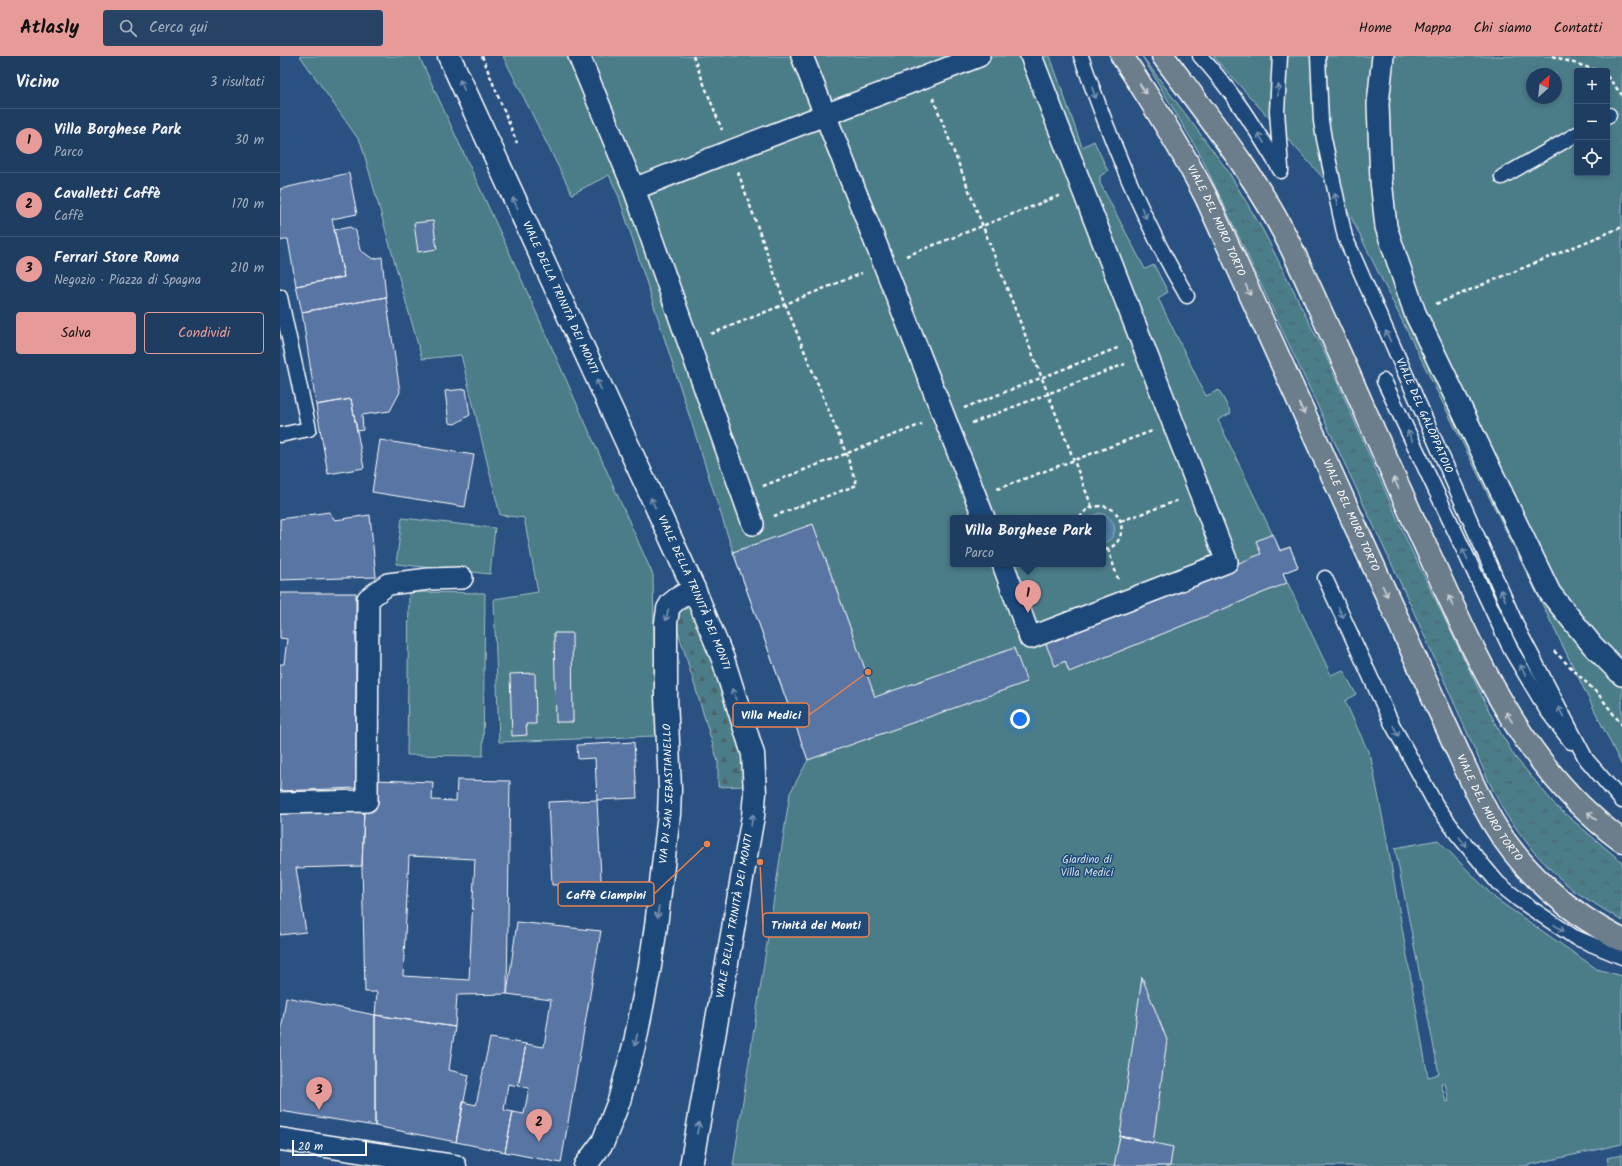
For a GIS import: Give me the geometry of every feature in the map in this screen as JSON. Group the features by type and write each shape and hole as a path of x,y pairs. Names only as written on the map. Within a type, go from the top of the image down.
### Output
{"main road":[{"name":"VIALE DEL MURO TORTO","path":"1122,56 1188,160 1206,197 1452,739 1493,822 1521,861 1554,893 1580,914 1622,940"},
{"path":"1163,56 1239,158 1278,223 1306,280 1395,481 1480,664 1502,705 1538,759 1556,781 1597,821 1622,841"}],"street":[{"name":"VIALE DELLA TRINITÀ DEI MONTI","path":"449,56 694,589 722,659 742,716 753,754 755,793 753,816 691,1166"},
{"path":"579,56 634,189 753,524"},
{"path":"802,56 983,515"},
{"path":"634,189 730,150 826,116 979,56"},
{"path":"1003,567 1030,638 1228,562 1030,56"},
{"path":"1383,56 1378,104 1381,180 1386,227 1415,313 1550,593 1593,646 1622,675"},
{"path":"280,803 367,801 368,599 388,584 462,578"},
{"name":"VIA DI SAN SEBASTIANELLO","path":"585,1166 603,1142 619,1101 635,1042 644,996 656,926 669,814 670,789 666,697 666,623 668,609 671,604 694,589"},
{"path":"280,1139 455,1166"}],"lane":[{"path":"1081,56 1112,143 1143,212 1186,296"},
{"path":"1200,56 1229,88 1281,171 1277,111 1280,56"},
{"name":"VIALE DEL GALOPPATOIO","path":"1318,56 1321,121 1332,184 1345,237 1520,633 1586,759"},
{"path":"1502,177 1574,136"},
{"path":"280,297 309,429 280,435"},
{"name":"VIALE DEL GALOPPATOIO","path":"1384,381 1512,652 1554,721 1622,801"},
{"path":"1325,578 1392,724 1436,805 1457,834 1498,882 1519,900 1574,937 1622,957"}],"path":[{"path":"693,56 730,150 786,306 846,453 857,485 753,524"},
{"path":"1552,56 1590,68"},
{"path":"925,77 1092,507"},
{"path":"1610,80 1622,95"},
{"path":"1415,313 1622,227"},
{"path":"950,432 1147,355"},
{"path":"975,497 1173,422"},
{"path":"1121,521 1200,492"},
{"path":"1082,515 1086,510 1092,507 1106,506 1118,515 1122,528 1119,541 1108,549 1126,602"},
{"path":"1553,651 1598,695 1622,725"}],"green space":[{"path":"300,56 419,56 512,258 653,575 656,736 499,742 494,599 538,592 524,518 500,515 461,355 422,359 361,143"},
{"name":"Giardino di Villa Medici","path":"503,56 1050,56 1082,147 1094,141 1108,171 1100,176 1100,183 1145,269 1154,265 1168,292 1158,298 1206,396 1219,390 1231,413 1218,420 1280,550 1290,547 1298,567 1283,573 1331,675 1343,670 1356,694 1345,701 1371,758 1386,835 1428,1077 1439,1074 1395,848 1438,840 1496,899 1597,969 1622,976 1622,1144 1524,1166 733,1166 790,793 808,760 733,552 619,197 609,175 572,194","holes":["1441,1083 1445,1083 1449,1101 1446,1102"]},
{"path":"1142,56 1228,171 1264,232 1325,354 1408,543 1496,725 1515,757 1557,807 1622,862 1622,921 1573,890 1554,873 1533,851 1506,815 1489,782 1412,608 1201,156"},
{"path":"1213,56 1622,56 1622,766 1342,199"},
{"path":"402,518 495,528 490,574 396,564"},
{"path":"409,592 485,593 483,756 407,755"},
{"path":"695,606 744,750 746,786 718,787 718,762 675,621 681,610"},
{"path":"1622,1154 1622,1166 1609,1166 1607,1158"}],"water":[{"path":"1106,516 1112,522 1114,527 1114,532 1109,540 1106,542"}],"building":[{"path":"349,173 357,214 332,219 344,277 296,286 288,239 280,241 280,189"},
{"path":"433,221 437,249 418,252 414,223"},
{"path":"350,227 356,231 360,250 373,259 382,257 386,297 302,312 296,286 344,277 334,230"},
{"path":"386,297 400,392 390,411 362,415 363,430 357,431 351,399 316,405 302,312"},
{"path":"466,389 470,415 455,424 449,423 445,391"},
{"path":"351,399 364,468 328,474 316,405"},
{"path":"380,440 474,455 465,507 372,492"},
{"path":"329,512 335,520 370,515 376,577 280,580 280,519"},
{"path":"813,524 875,697 1014,648 1027,682 808,760 733,552"},
{"path":"1273,534 1280,551 1290,547 1298,567 1283,573 1287,583 1069,672 1065,661 1055,666 1045,642 1261,554 1256,541"},
{"path":"280,593 356,593 356,788 280,791 280,664 284,664 287,639 280,638"},
{"path":"554,633 572,633 573,722 556,722"},
{"path":"535,673 536,724 526,724 527,735 512,736 510,674"},
{"path":"634,742 637,798 597,800 595,758 578,759 577,745"},
{"path":"374,780 433,782 432,800 456,801 457,780 510,781 507,994 457,995 455,1027 375,1015 377,992 365,992 362,866 364,810 373,810","holes":["409,856 475,859 469,980 403,976"]},
{"path":"597,800 602,898 582,899 582,884 552,885 548,802"},
{"path":"364,810 362,866 296,868 306,932 280,935 280,813"},
{"path":"517,922 601,931 561,1163 505,1152 513,1112 524,1114 529,1088 518,1086 526,1044 544,1047 551,1000 507,994"},
{"path":"1142,977 1167,1040 1153,1143 1120,1136"},
{"path":"286,997 375,1015 375,1126 280,1111 280,1041"},
{"path":"375,1015 455,1027 449,1070 469,1075 456,1142 375,1126"},
{"path":"490,1038 526,1044 518,1086 508,1084 504,1110 513,1112 505,1152 456,1142 463,1102 476,1105"},
{"path":"1120,1136 1173,1147 1170,1166 1114,1166"}],"place":[{"name":"Villa Borghese Park","path":"1028,613"},
{"name":"Villa Medici","path":"868,672"},
{"name":"Caffè Ciampini","path":"707,844"},
{"name":"Trinità dei Monti","path":"760,862"},
{"name":"Ferrari Store Roma","path":"319,1110"},
{"name":"Cavalletti Caffè","path":"539,1142"}]}
